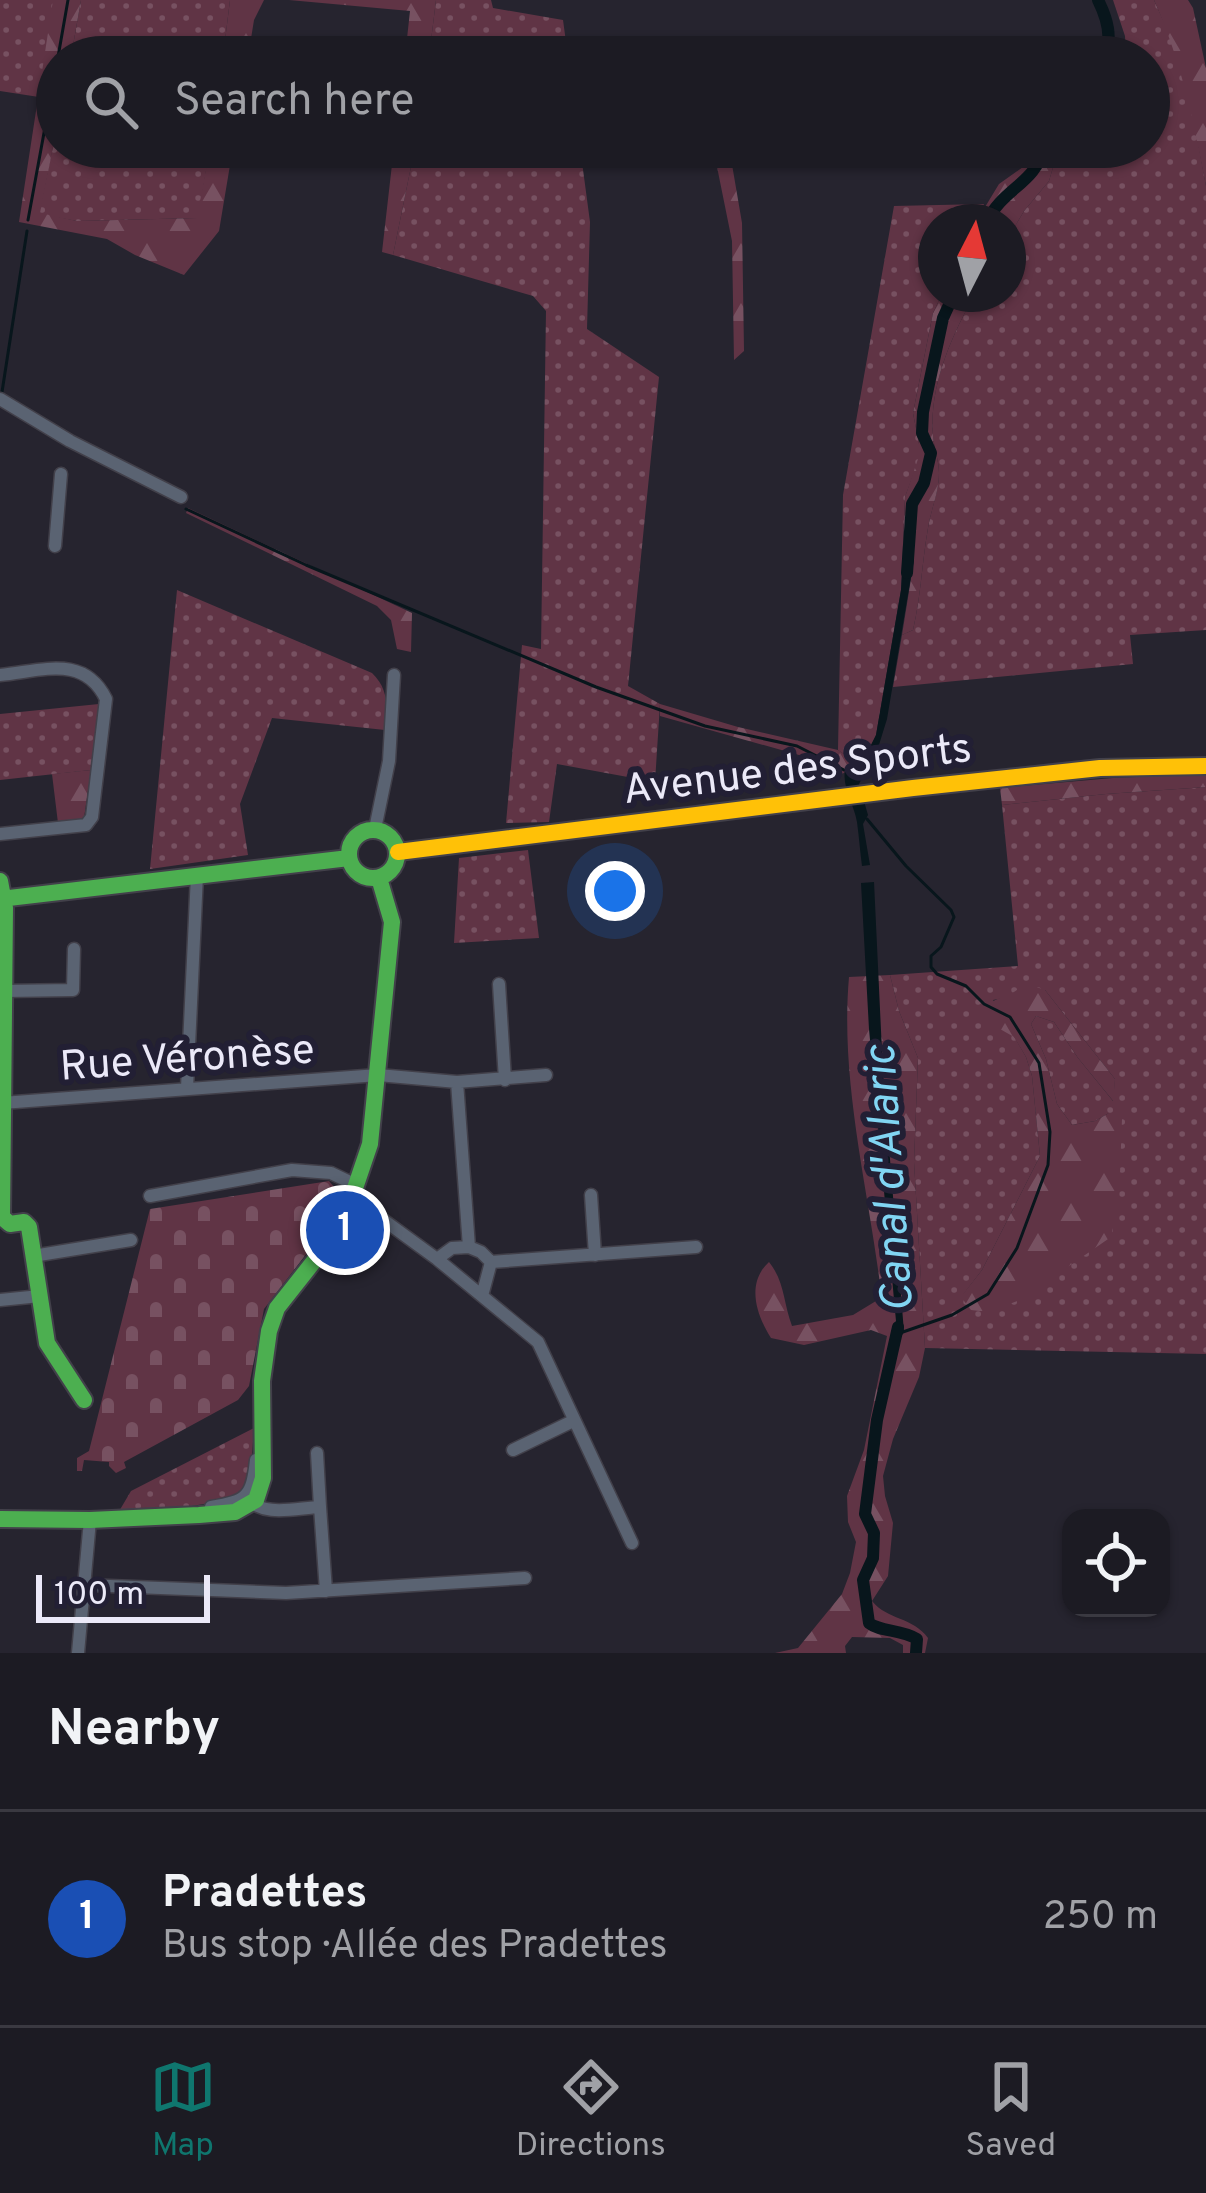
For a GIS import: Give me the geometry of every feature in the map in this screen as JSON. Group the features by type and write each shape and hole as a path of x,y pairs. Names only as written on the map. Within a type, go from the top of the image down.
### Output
{"street":[{"path":"0,399 181,497"},
{"path":"55,546 61,474"},
{"path":"0,675 73,668 91,676 106,699 92,817 86,825 0,834"},
{"path":"375,829 389,761 394,675"},
{"name":"Avenue des Sports","path":"398,852 1100,768 1206,766"},
{"path":"375,829 388,834 398,852 391,871 379,878 362,876 349,858 355,838 375,829"},
{"path":"84,1400 47,1343 29,1227 2,1217 2,892 349,858"},
{"path":"187,1088 197,875"},
{"path":"0,1519 90,1520 235,1512 259,1494 267,1347 278,1308 322,1251 354,1191 370,1144 392,922 379,878"},
{"path":"4,991 73,990 74,949"},
{"path":"499,984 505,1080"},
{"name":"Rue Véronèse","path":"2,1102 378,1076 457,1082 545,1075"},
{"path":"457,1082 469,1246"},
{"path":"150,1196 292,1170 331,1173 538,1342 632,1543"},
{"path":"591,1195 596,1255"},
{"path":"33,1256 131,1240"},
{"path":"437,1258 469,1246 491,1262 696,1247"},
{"path":"482,1296 491,1262"},
{"path":"0,1300 40,1296"},
{"path":"513,1450 573,1420"},
{"path":"317,1453 326,1591"},
{"path":"248,1501 262,1510 320,1507"},
{"path":"78,1653 90,1520"},
{"path":"84,1586 286,1592 525,1578"}],"green space":[{"path":"0,0 54,0 48,36 36,36 36,97 0,91"},
{"path":"53,0 81,0 75,36 47,36"},
{"path":"81,0 230,0 226,36 75,36"},
{"path":"230,0 264,0 251,36 226,36"},
{"path":"289,0 436,0 432,36 407,36 410,11"},
{"path":"436,0 491,0 493,8 563,20 565,36 432,36"},
{"path":"1113,0 1154,0 1170,36 1125,36"},
{"path":"1154,0 1188,0 1206,68 1206,186 1191,114"},
{"path":"1170,36 1189,95 1206,186 1206,630 1130,635 1133,664 893,687 902,635 913,630 938,487 933,417 944,362 966,312 1026,312 1026,209 1049,181 1053,168 1170,168"},
{"path":"36,111 36,168 49,168 40,213 77,221 197,218 206,168 230,168 219,231 184,275 107,239 19,222"},
{"path":"49,168 206,168 198,218 77,221 39,214"},
{"path":"392,168 411,168 393,255 382,252"},
{"path":"411,168 583,168 590,222 587,329 659,377 628,686 660,704 655,782 557,764 549,822 506,823 522,645 541,649 546,311 533,296 393,255"},
{"path":"717,168 733,168 742,223 744,351 734,360 732,241"},
{"path":"1022,168 1053,168 1049,181 1026,209 1026,204 987,204 999,184"},
{"path":"918,205 918,312 933,312 913,413 919,459 905,497 901,590 876,735 869,749 854,761 838,750 843,495 894,206"},
{"path":"966,312 950,345 934,399 938,487 913,630 902,635 914,560 903,559 905,497 918,459 913,413 933,313"},
{"path":"188,508 412,613 411,652 397,649 391,620 377,606 186,513"},
{"path":"177,590 372,673 384,693 386,722 385,730 272,718 240,804 248,855 150,869"},
{"path":"99,704 91,770 0,780 0,714"},
{"path":"660,704 838,750 854,761 836,775 799,755 660,716"},
{"path":"91,770 84,818 58,823 52,774"},
{"path":"1206,774 1206,787 1002,805 1000,788 1113,778"},
{"path":"1206,787 1206,1354 925,1348 914,1162 918,1058 890,975 1018,966 1002,805","holes":["1045,990 1115,1079 1113,1101 1054,1022 1036,1016 1031,1024 1057,1104 1072,1125 1109,1113 962,1296 982,1270 1040,1156 1032,1076 993,1000"]},
{"path":"528,850 539,938 454,943 459,858"},
{"path":"890,975 918,1058 914,1162 925,1348 883,1476 893,1523 888,1576 872,1601 928,1638 925,1653 903,1653 903,1645 890,1638 852,1637 846,1653 775,1653 798,1648 842,1594 850,1573 856,1542 848,1522 847,1496 864,1450 887,1336 871,1330 804,1345 771,1338 761,1319 756,1289 769,1262 792,1326 853,1315 876,1301 880,1284 851,1093 847,1016 849,977"},
{"path":"1025,983 1045,990 1115,1079 1114,1102 1054,1022 1036,1016 1031,1024 1057,1104 1072,1125 1109,1113 1122,1119 1119,1200 1111,1237 1020,1300 988,1312 971,1310 961,1297 982,1270 1040,1156 1026,1057 1014,1037 986,1021 985,1006"},
{"path":"329,1181 341,1195 324,1231 264,1309 249,1386 238,1400 124,1462 126,1468 116,1473 109,1462 84,1460 82,1471 77,1471 77,1458 89,1451 150,1209"},
{"path":"254,1428 250,1483 235,1499 118,1513 131,1491"}],"water":[{"path":"903,559 914,559 887,719 859,784 868,815 863,824 870,865 862,866 845,770 869,749 876,735"},
{"path":"874,882 883,1073 904,1332 899,1340 893,1336 896,1321 869,1029 861,883"}],"waterway":[{"path":"62,36 68,0"},
{"name":"Canal d'Alaric","path":"1098,0 1108,36"},
{"path":"28,220 38,168"},
{"name":"Canal d'Alaric","path":"999,204 1035,168"},
{"path":"2,392 27,231"},
{"name":"Canal d'Alaric","path":"907,573 912,504 924,483 931,453 922,433 923,412 946,312"},
{"path":"186,509 596,687 705,726 797,746 844,770"},
{"path":"867,819 951,910 954,917 941,947 931,956 931,967 1010,1017 1039,1063 1050,1132 1048,1165 1017,1248 988,1294 952,1315 900,1333"},
{"name":"Canal d'Alaric","path":"898,1327 877,1420 865,1514 874,1533 873,1558 863,1580 869,1623 917,1639 916,1653"}],"traffic: fast":[{"path":"373,830 390,837 397,854 390,871 373,878 356,871 349,854 356,837 373,830"},
{"path":"0,899 349,858"},
{"path":"0,1519 199,1515 235,1512 256,1500 263,1478 262,1381 269,1331 277,1308 322,1251 352,1197 370,1144 392,922 379,878"},
{"path":"0,881 5,908 2,1217 10,1224 24,1222 29,1227 47,1343 84,1400"}],"traffic: slow":[{"path":"398,852 1100,768 1206,766"}],"place":[{"name":"Pradettes","path":"345,1230"}]}
